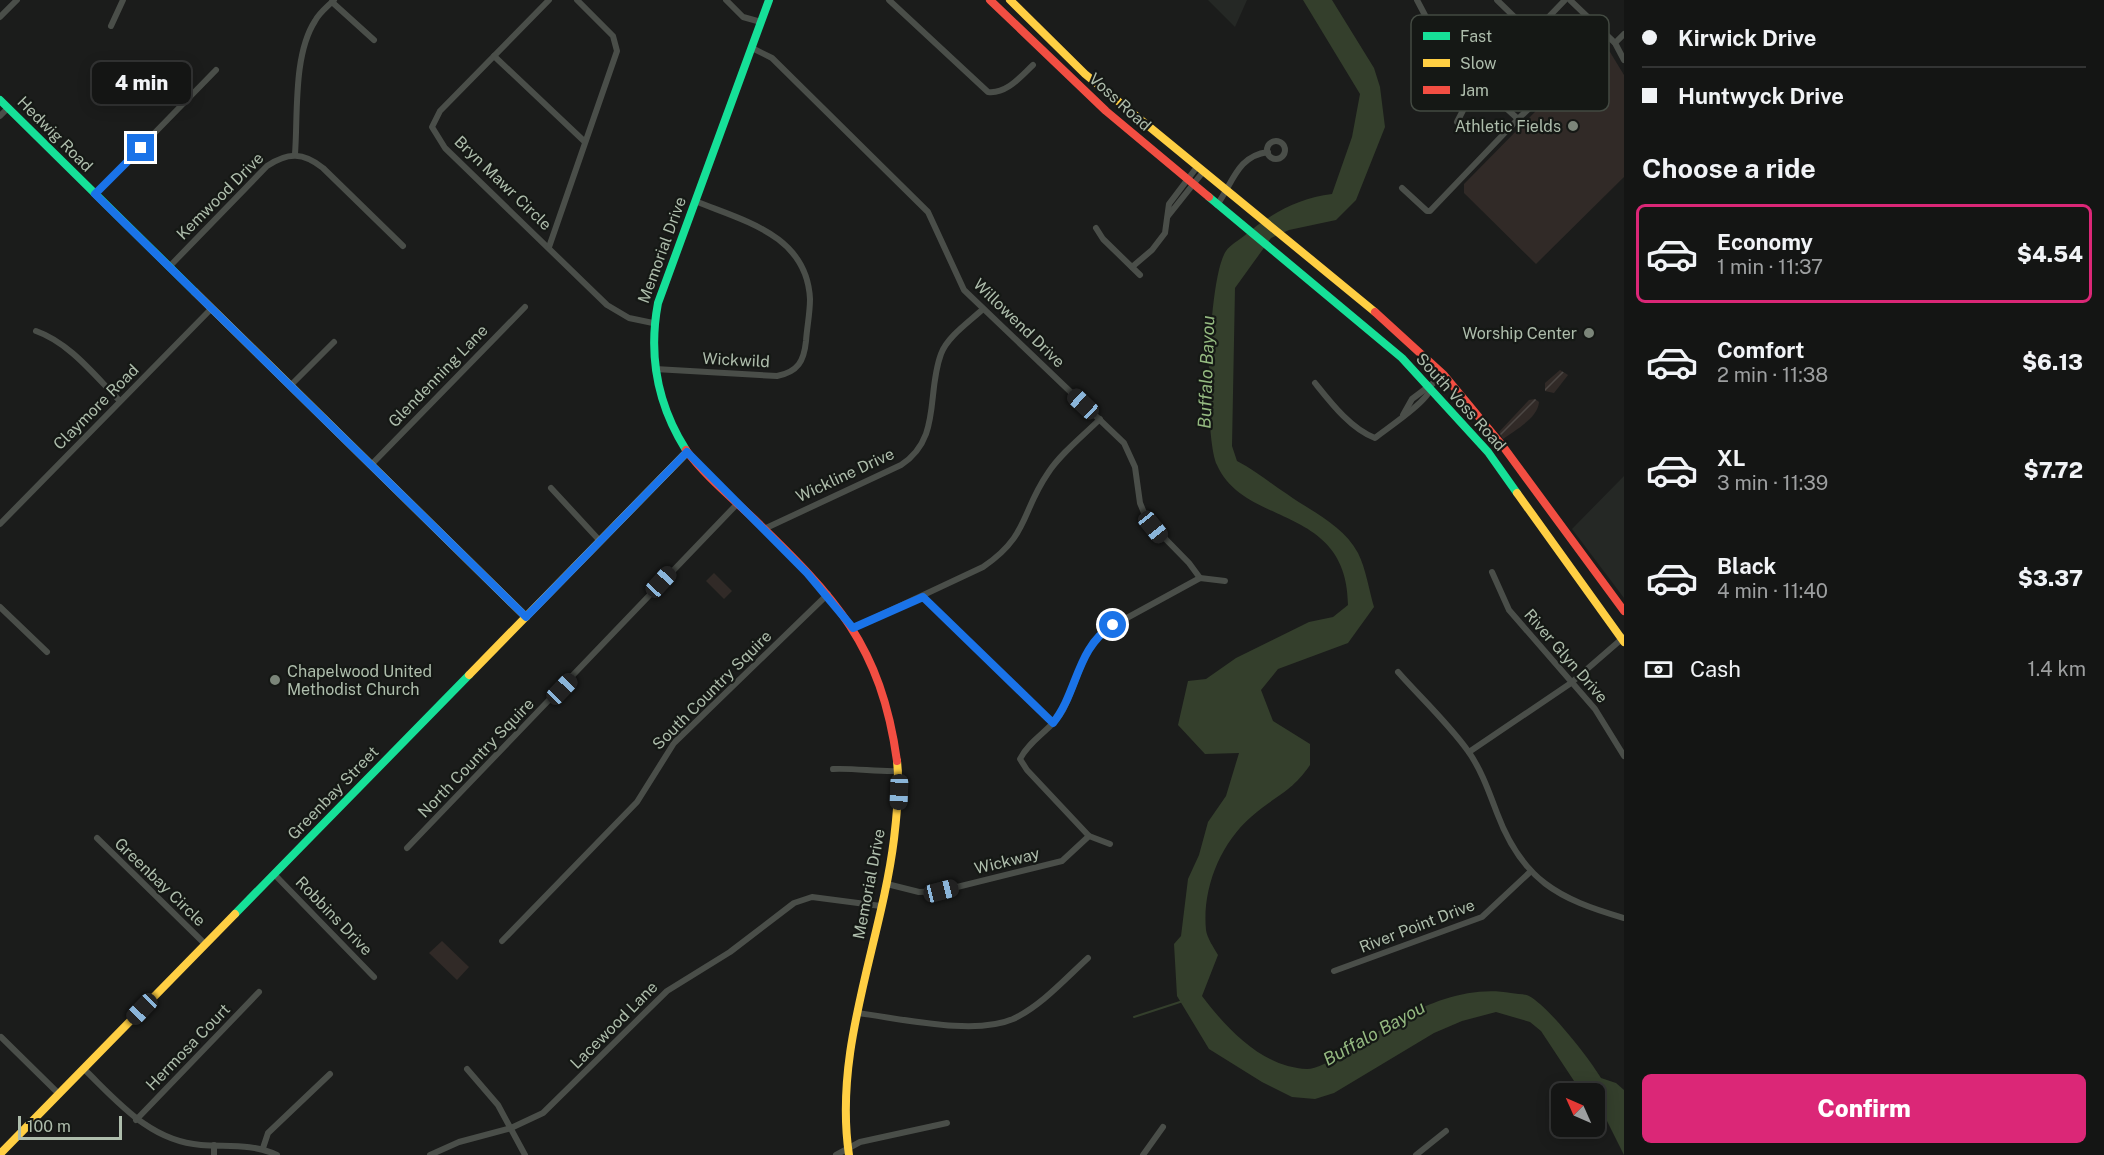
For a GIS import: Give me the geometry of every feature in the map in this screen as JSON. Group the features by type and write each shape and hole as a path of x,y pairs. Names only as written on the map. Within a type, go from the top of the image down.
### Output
{"street":[{"path":"0,17 17,0"},
{"path":"111,26 123,0"},
{"name":"Bryn Mawr Circle","path":"549,0 440,111 432,127 445,148 617,313 642,322 653,323"},
{"name":"Bryn Mawr Circle","path":"549,247 617,51 614,36 577,0"},
{"path":"726,0 743,17 761,22"},
{"name":"Memorial Drive","path":"769,0 658,303 653,323 655,369 666,414 687,452 828,594 853,628 884,693 892,722 900,771 898,813 887,884 857,1013 845,1112 848,1152"},
{"path":"889,0 988,92 998,93 1006,89 1034,65"},
{"name":"Voss Road","path":"990,0 1106,111 1235,220"},
{"name":"Voss Road","path":"1010,0 1085,74 1247,206"},
{"path":"1417,0 1425,15"},
{"path":"1497,0 1512,15"},
{"path":"1550,15 1565,0"},
{"path":"1570,0 1585,15"},
{"path":"374,40 333,1 315,21 305,43 301,61 296,154 310,158 323,168 403,246"},
{"path":"1014,24 1024,14"},
{"path":"1615,43 1624,34"},
{"path":"1609,38 1615,43 1624,60"},
{"name":"Willowend Drive","path":"752,48 772,58 928,212 953,272 964,290 1124,443 1135,467 1140,503 1147,520 1200,578"},
{"path":"495,56 585,142"},
{"path":"95,194 216,70"},
{"name":"Hedwig Road","path":"0,100 526,617"},
{"path":"0,116 8,108"},
{"path":"1458,122 1463,111"},
{"path":"1509,111 1518,119"},
{"path":"1402,188 1426,211 1430,211 1526,111"},
{"path":"1135,135 1144,124"},
{"path":"1217,205 1227,190 1235,171 1243,162 1256,153 1268,152"},
{"name":"Kemwood Drive","path":"170,266 267,166 279,158 296,154"},
{"path":"1132,267 1152,250 1165,233 1168,216 1200,170"},
{"name":"Wickwild","path":"655,369 777,376 795,370 805,354 810,301 808,287 805,274 790,251 768,230 695,201"},
{"name":"South Voss Road","path":"1247,206 1410,342 1444,375 1502,445 1624,611"},
{"name":"South Voss Road","path":"1235,220 1402,358 1431,387 1488,452 1623,639"},
{"path":"1096,228 1103,239 1140,275"},
{"path":"1353,318 1354,303 1357,297"},
{"name":"Glendenning Lane","path":"371,465 525,307"},
{"name":"Claymore Road","path":"2,519 211,309"},
{"name":"Wickline Drive","path":"764,529 901,465 918,452 927,433 941,352 982,309"},
{"path":"36,331 51,336 64,345 120,401"},
{"path":"290,386 334,342"},
{"path":"1315,383 1364,434 1375,438 1403,414 1414,409 1427,396 1431,387 1444,375"},
{"path":"853,628 923,597 1002,555 1017,537 1048,472 1100,420"},
{"name":"Greenbay Street","path":"0,1154 687,452"},
{"path":"550,488 600,541"},
{"name":"North Country Squire","path":"407,848 738,503"},
{"path":"1549,539 1564,528"},
{"name":"River Glyn Drive","path":"1492,572 1509,610 1595,709 1624,756"},
{"path":"1110,844 1089,836 1020,759 1024,750 1053,723 1062,711 1079,665 1091,644 1103,631 1200,578 1225,581"},
{"name":"South Country Squire","path":"502,941 638,802 650,785 660,761 674,743 828,594"},
{"path":"923,597 1053,723"},
{"path":"0,607 48,652"},
{"path":"1469,752 1571,683 1623,639"},
{"path":"1398,672 1469,752 1489,789 1508,841 1530,872 1562,896 1624,918"},
{"path":"833,769 853,768 874,773 900,771"},
{"name":"Wickway","path":"887,884 919,892 952,889 1062,861 1089,836"},
{"name":"Greenbay Circle","path":"97,838 206,944"},
{"name":"River Point Drive","path":"1334,971 1482,916 1530,872"},
{"name":"Robbins Drive","path":"274,874 374,977"},
{"name":"Lacewood Lane","path":"430,1155 459,1142 511,1128 543,1113 667,991 730,952 794,903 812,897 881,906"},
{"path":"857,1013 973,1027 994,1025 1029,1010 1088,958"},
{"name":"Hermosa Court","path":"136,1120 259,992"},
{"path":"1,1037 59,1094"},
{"path":"84,1069 136,1120 166,1138 214,1145 239,1144 263,1148 277,1155"},
{"path":"467,1069 493,1098 525,1155"},
{"path":"263,1148 268,1133 330,1074"},
{"path":"836,1155 848,1152 860,1142 947,1123"},
{"path":"1143,1155 1163,1127"},
{"path":"1416,1155 1446,1131"},
{"path":"214,1145 214,1155"}],"shaded area":[{"path":"1208,0 1247,0 1235,27"},
{"path":"1303,0 1332,0 1374,68 1380,87 1385,127 1356,200 1336,220 1289,230 1271,238 1235,288 1232,446 1237,461 1336,527 1352,543 1361,559 1374,607 1348,643 1278,669 1261,690 1273,721 1310,744 1310,765 1296,782 1259,810 1240,828 1230,840 1215,868 1207,899 1206,930 1218,955 1202,996 1234,1033 1261,1054 1291,1067 1307,1069 1324,1064 1394,1022 1442,1000 1476,992 1493,991 1527,995 1557,1022 1588,1058 1601,1078 1616,1083 1624,1090 1624,1155 1605,1117 1605,1083 1575,1083 1541,1031 1530,1022 1496,1012 1462,1021 1434,1033 1334,1093 1315,1099 1292,1097 1262,1082 1209,1049 1177,996 1174,944 1181,936 1188,879 1199,855 1208,822 1226,796 1239,753 1205,754 1178,725 1188,681 1206,679 1236,658 1309,622 1333,617 1348,605 1343,573 1331,549 1313,533 1249,499 1231,485 1217,465 1210,423 1209,391 1212,322 1220,266 1226,251 1264,221 1296,203 1332,194 1352,137 1360,94"},
{"name":"Athletic Fields","path":"1610,52 1624,75 1624,177 1536,264 1464,193 1464,184 1536,111 1609,111"},
{"path":"1560,370 1568,375 1554,393 1545,391 1545,383"},
{"path":"1535,399 1539,402 1535,413 1503,439 1499,432 1529,400"},
{"path":"1624,476 1624,598 1572,529"},
{"path":"714,573 732,591 724,599 706,581"},
{"path":"442,941 469,967 457,980 429,953"}],"waterway":[{"path":"1134,1017 1183,1001"}],"traffic: fast":[{"path":"686,450 668,415 657,379 654,342 658,303 769,0"},
{"path":"0,100 195,292"},
{"path":"1209,197 1402,358 1488,452 1517,493"},
{"path":"235,914 469,675"}],"traffic: slow":[{"path":"1010,0 1085,74 1375,312"},
{"path":"195,292 526,617"},
{"path":"469,675 687,452"},
{"path":"1517,493 1624,642"},
{"path":"849,1155 846,1115 847,1075 861,996 888,878 897,810 897,761"},
{"path":"0,1154 235,914"}],"traffic: jam":[{"path":"990,0 1106,111 1209,197"},
{"path":"1375,312 1444,375 1502,445 1624,611"},
{"path":"686,450 693,460 808,573 831,599 850,626 866,654 879,685 890,720 897,761"}],"place":[{"name":"Athletic Fields","path":"1573,126"},
{"name":"Worship Center","path":"1589,333"},
{"name":"Chapelwood United Methodist Church","path":"275,680"}],"route":[{"path":"141,148 95,194 526,617 687,452 828,594 853,628 923,597 1053,723 1062,711 1079,665 1091,644 1103,631 1113,625"}],"water label":[{"name":"Buffalo Bayou","path":"1206,372"},
{"name":"Buffalo Bayou","path":"1374,1033"}]}
